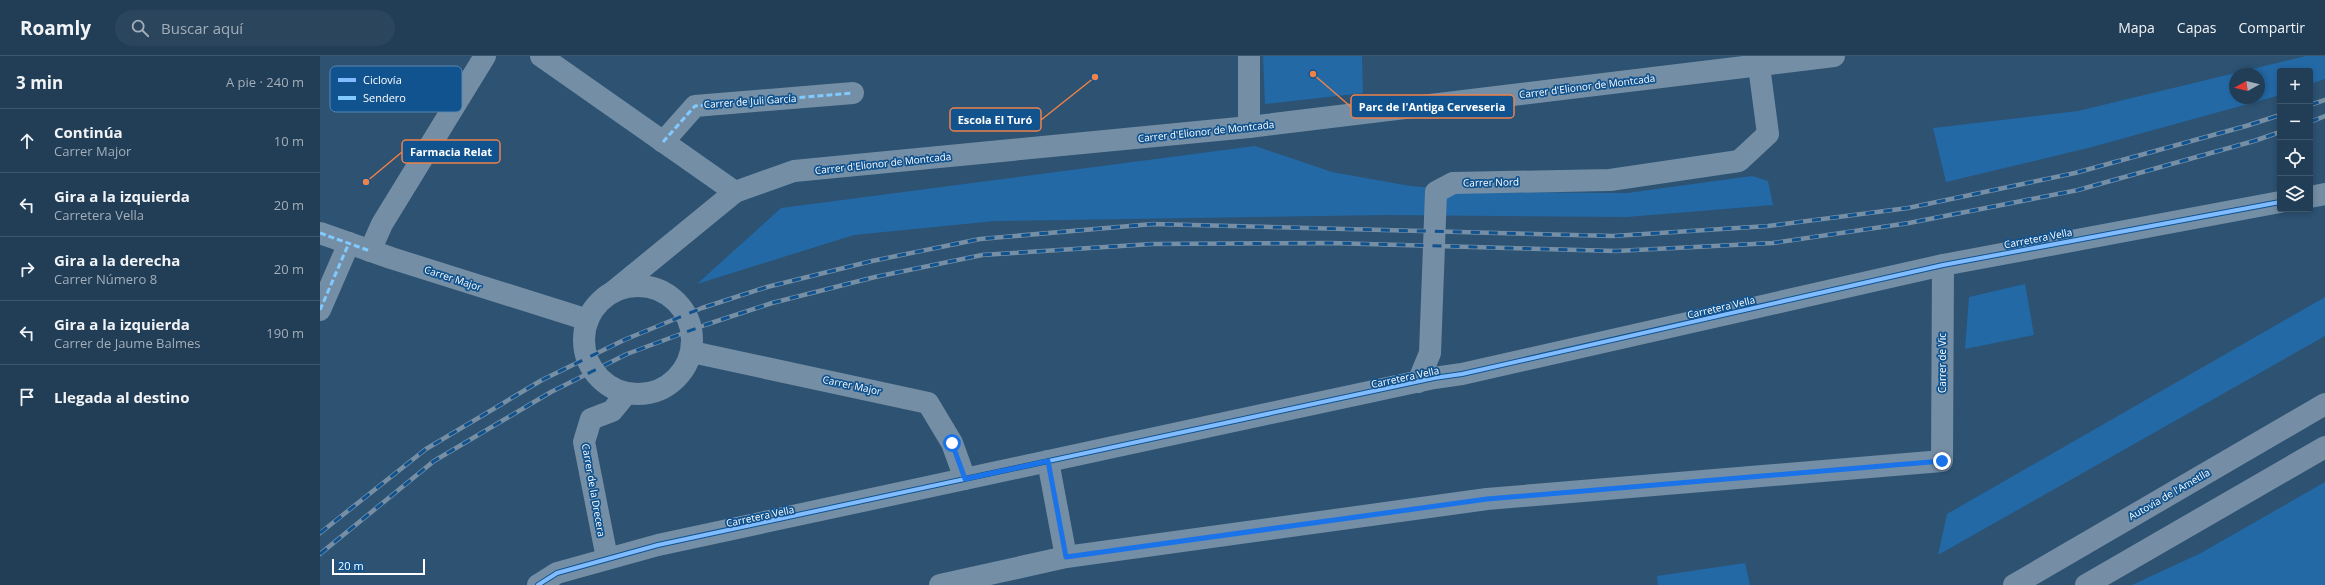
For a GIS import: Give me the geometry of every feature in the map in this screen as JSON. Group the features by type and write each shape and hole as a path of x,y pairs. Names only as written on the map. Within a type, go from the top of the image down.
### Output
{"highway":[{"name":"Autovia de l'Ametlla","path":"2014,585 2325,404"},
{"path":"2086,585 2325,447"}],"street":[{"path":"462,94 485,56"},
{"path":"541,56 735,192"},
{"path":"1249,56 1249,127"},
{"name":"Carrer d'Elionor de Montcada","path":"614,291 735,192 794,171 1249,127 1759,61 1834,56"},
{"name":"Carrer Nord","path":"1418,382 1430,353 1436,192 1453,183 1610,180 1739,161 1768,134 1759,61"},
{"name":"Carrer de Juli García","path":"663,142 695,106 853,93"},
{"path":"370,251 382,224 451,112"},
{"path":"2313,196 2325,194"},
{"name":"Carretera Vella","path":"538,585 557,574 607,558 965,479 1470,372 1943,265 2277,203"},
{"name":"Carrer Major","path":"320,233 370,251 588,320"},
{"path":"320,310 348,243"},
{"name":"Carrer de Vic","path":"1066,557 1487,499 1942,461 1943,265"},
{"path":"631,286 648,286 665,292 678,303 688,318 693,335 692,352 686,368 674,382 660,391 644,395 626,394 610,387 598,378 590,365 585,350 584,335 588,320 598,304 614,291 631,286"},
{"name":"Carrer Major","path":"692,352 891,393 928,403 952,443 965,479"},
{"name":"Carrer de la Drecera","path":"607,558 584,442 591,419 612,411 626,394"},
{"path":"940,585 1066,557 1048,461"}],"shaded area":[{"path":"1263,56 1362,56 1363,93 1265,104"},
{"path":"2306,56 2325,56 2325,79 2313,83 2313,68 2277,68 2277,96 2265,99 2265,68 2256,68"},
{"path":"2229,75 2229,104 2247,104 2092,147 1946,182 1933,128 2078,111"},
{"path":"1255,146 1332,172 1410,186 1490,192 1627,193 1752,176 1768,181 1773,205 1627,217 1388,215 995,221 854,235 697,284 781,208"},
{"path":"2025,284 2034,335 1965,349 1969,297"},
{"path":"2325,297 2325,336 1938,555 1947,514"},
{"path":"2325,482 2325,585 2132,585 2201,553"},
{"path":"1745,563 1750,585 1658,585 1657,576"}],"railway":[{"path":"2313,104 2325,100"},
{"path":"320,533 426,449 542,380 624,340 702,308 767,287 872,261 980,239 1153,224 1613,236 1768,226 1908,208 2075,173 2246,126 2277,116"},
{"path":"2313,121 2325,116"},
{"path":"320,554 434,461 551,392 627,354 705,325 772,303 875,277 982,255 1152,244 1330,243 1616,251 1773,243 1909,223 2078,190 2254,141 2277,133"}],"marked path":[{"path":"663,142 695,106 853,93"},
{"path":"320,233 370,251"},
{"path":"320,310 349,243"}],"cycle path":[{"path":"538,585 557,573 658,545 1434,378 1462,374 1943,265 2277,203"}],"place":[{"name":"Parc de l'Antiga Cerveseria","path":"1313,74"},
{"name":"Escola El Turó","path":"1095,77"},
{"name":"Farmacia Relat","path":"366,182"}],"route":[{"path":"952,443 965,479 1048,461 1066,557 1487,499 1942,461"}]}
